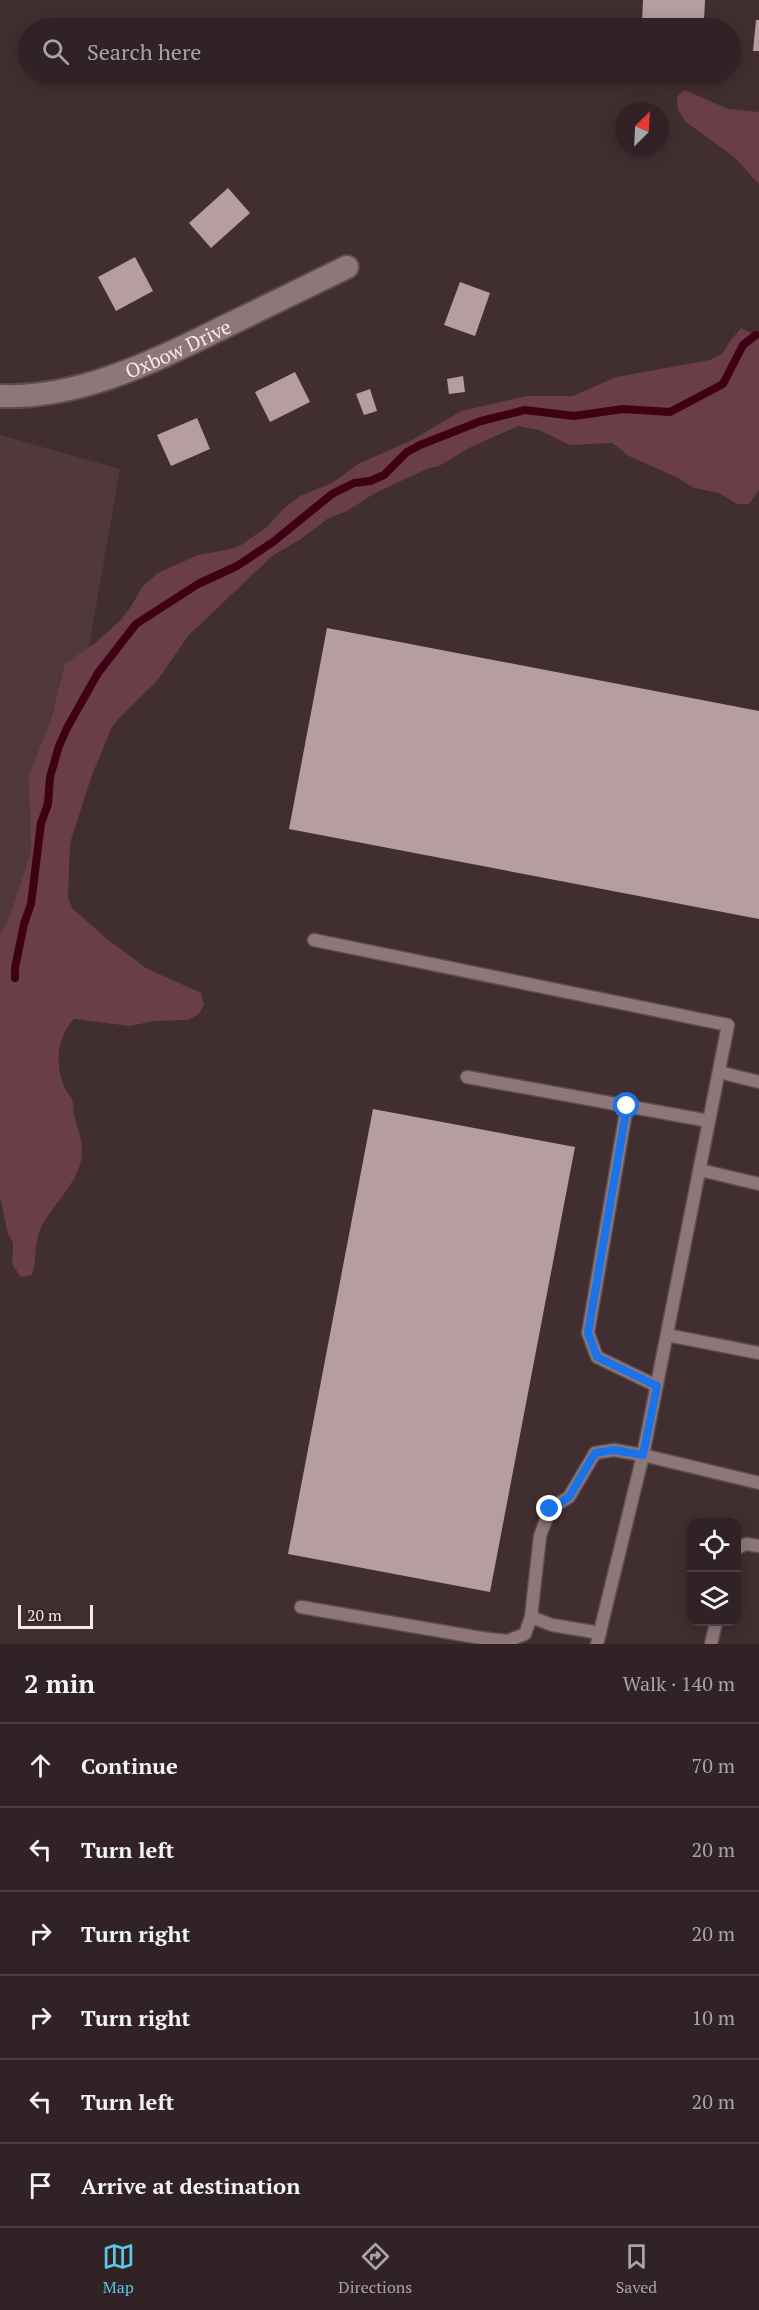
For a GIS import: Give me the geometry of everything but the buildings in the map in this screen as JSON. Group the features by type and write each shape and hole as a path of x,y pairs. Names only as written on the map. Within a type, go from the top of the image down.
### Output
{"street":[{"name":"Oxbow Drive","path":"0,396 72,389 121,374 173,352 347,267"}],"lane":[{"path":"314,940 728,1025 643,1455 598,1638 531,1617"},
{"path":"719,1072 759,1082"},
{"path":"467,1077 709,1121"},
{"path":"627,1106 588,1333 597,1357 657,1386"},
{"path":"700,1170 759,1184"},
{"path":"667,1335 759,1353"},
{"path":"301,1607 507,1641 525,1634 531,1617 540,1536 550,1509 569,1497 595,1453 614,1450 643,1455 759,1484"},
{"path":"741,1546 746,1544 759,1546"},
{"path":"711,1644 715,1626"}],"shaded area":[{"path":"685,90 728,109 759,112 759,184 734,157 686,122 678,110 677,96"},
{"path":"741,328 759,337 759,490 749,504 737,504 719,493 694,488 676,477 629,456 612,443 570,445 539,430 518,426 469,448 439,466 429,468 375,493 347,511 327,519 301,539 272,556 188,636 157,681 119,718 111,729 92,775 70,843 68,897 72,908 107,939 146,968 201,993 204,1005 199,1014 188,1020 154,1021 130,1026 74,1019 68,1026 59,1052 59,1070 73,1101 74,1116 82,1145 81,1161 72,1182 40,1230 32,1275 21,1277 12,1264 13,1243 8,1234 0,1197 0,934 9,919 31,852 29,775 52,717 65,664 95,643 120,621 142,587 158,573 198,555 241,545 268,526 283,509 300,496 332,483 358,464 412,440 461,411 527,396 573,396 616,377 710,360 723,353"},
{"path":"0,435 120,469 0,1156"}],"waterway":[{"path":"15,978 24,924 31,904 41,823 48,804 50,777 59,746 98,673 136,624 198,584 237,566 273,542 332,494 354,483 370,481 384,475 407,452 420,445 481,421 525,410 574,416 623,409 670,412 723,384 743,345 756,335"}],"route":[{"path":"550,1509 569,1497 595,1453 614,1450 643,1455 657,1386 597,1357 588,1333 627,1106"}]}
